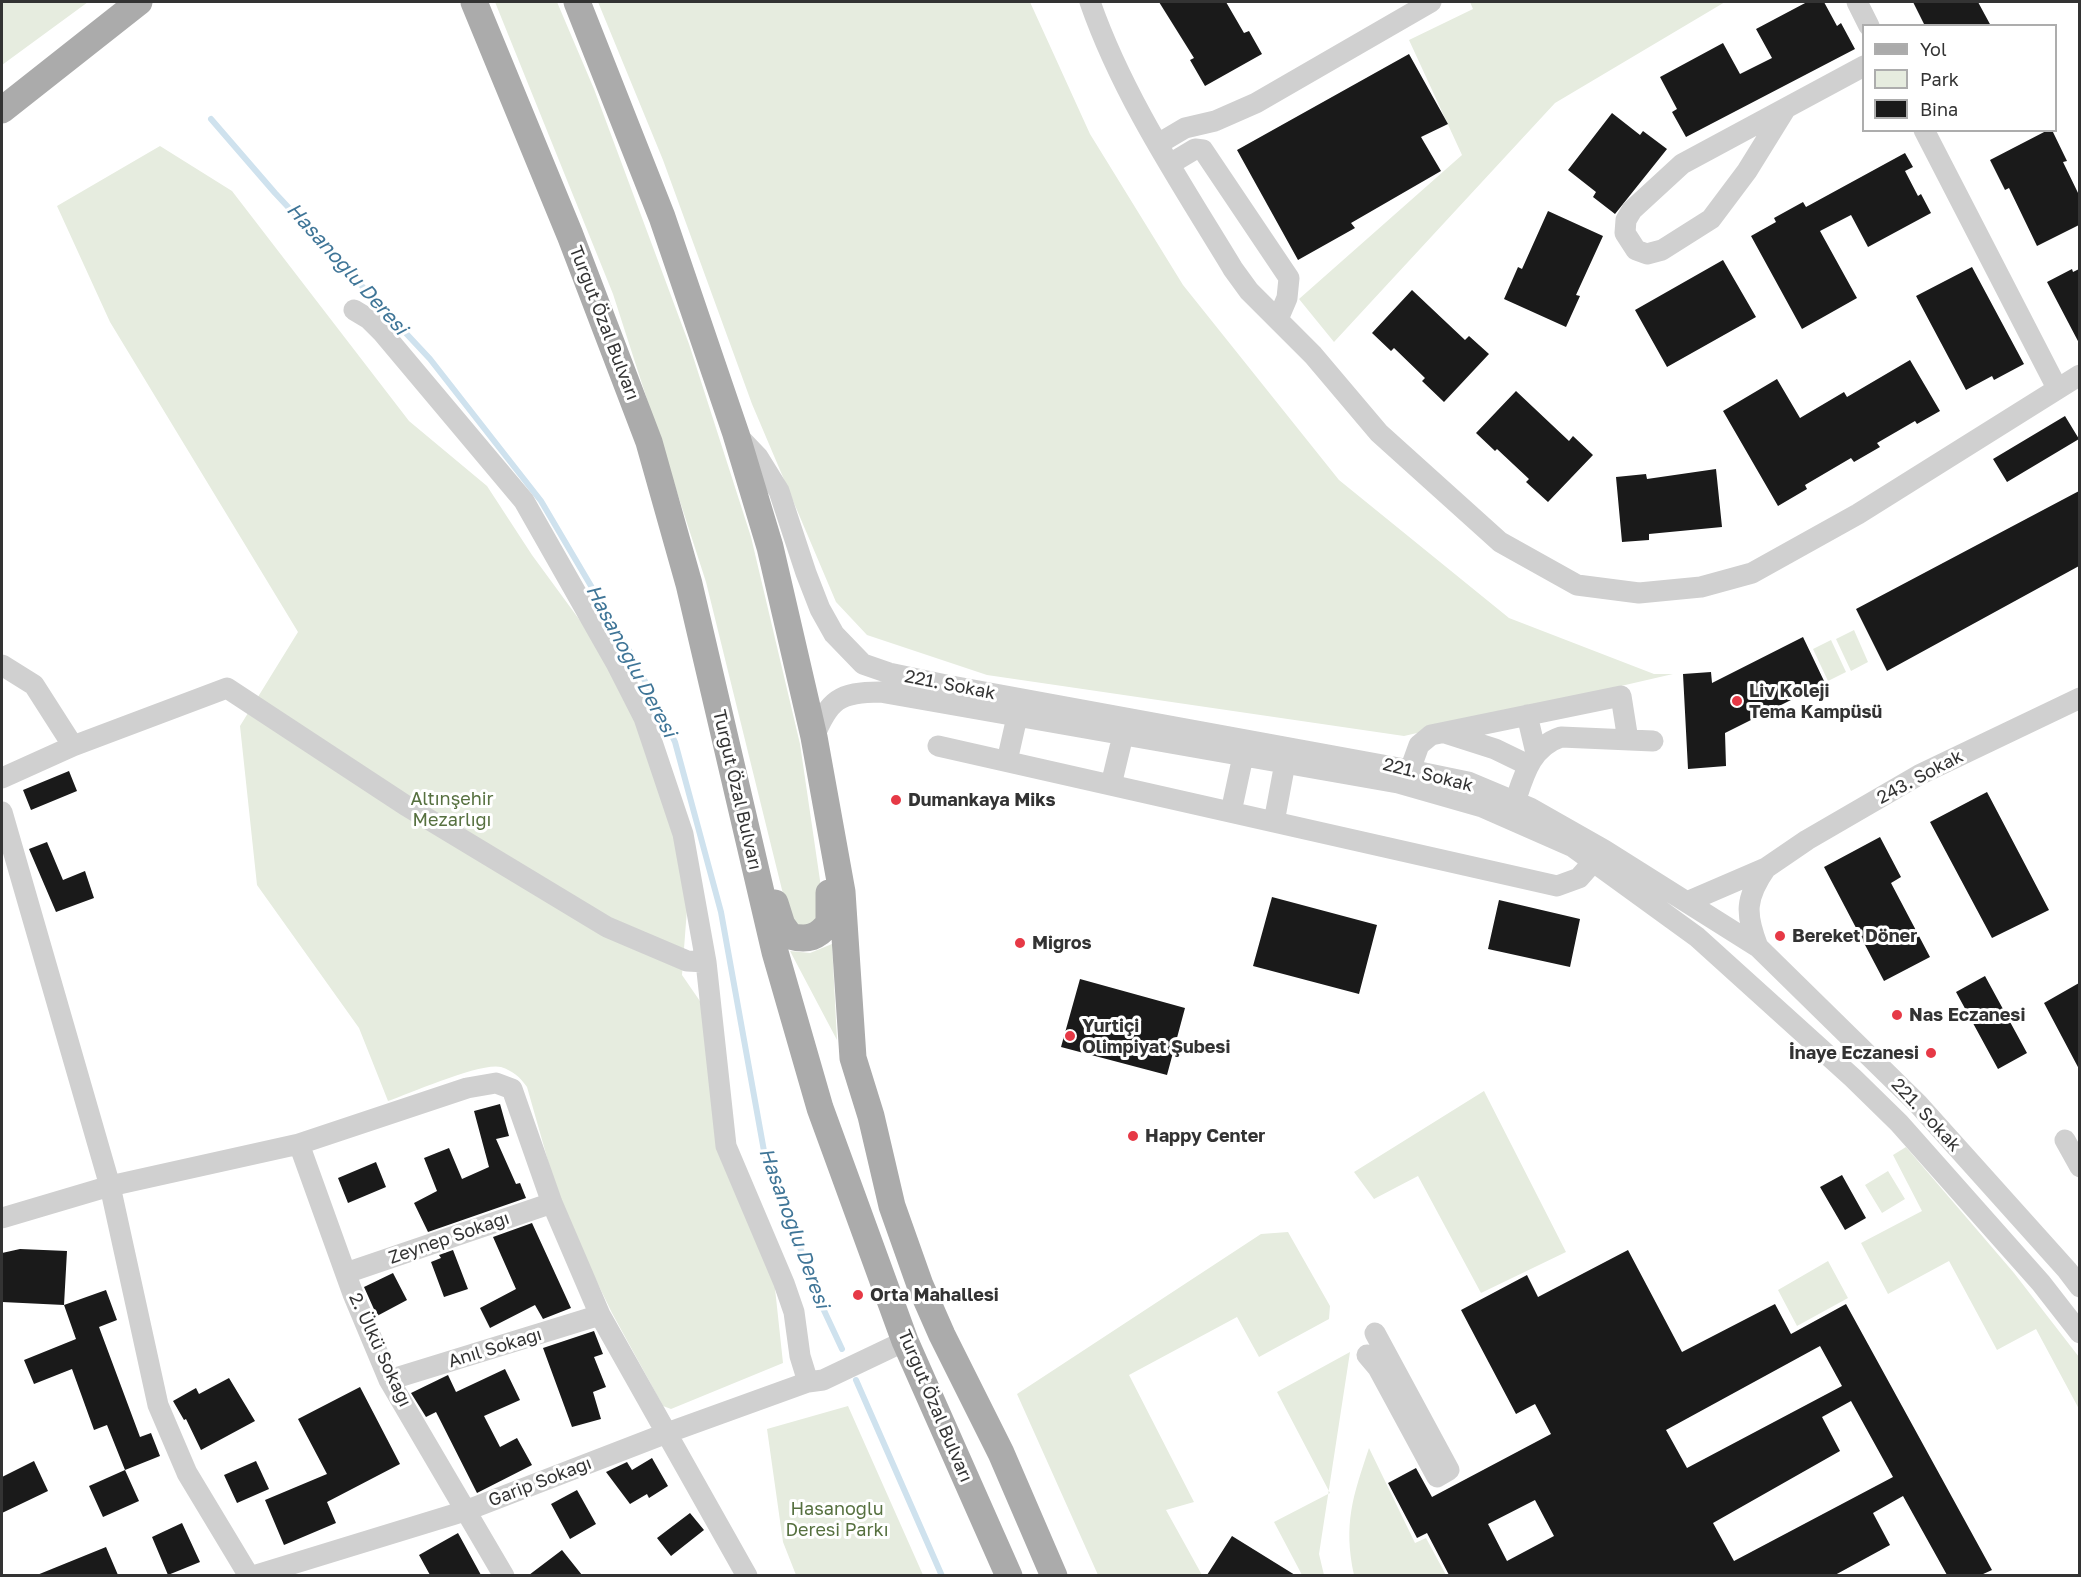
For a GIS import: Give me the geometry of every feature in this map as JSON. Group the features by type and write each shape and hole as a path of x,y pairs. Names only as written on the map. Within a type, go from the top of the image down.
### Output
{"main road":[{"path":"2,110 138,2"},
{"path":"2,87 144,2"},
{"name":"Turgut Özal Bulvarı","path":"476,2 570,235 649,442 689,584 775,952 820,1108 905,1341 1009,1575"},
{"path":"565,2 608,84"},
{"name":"Turgut Özal Bulvarı","path":"577,2 662,217 736,434 770,547 814,737 842,892 853,1058 871,1116 892,1206 942,1335 1001,1454 1054,1575"},
{"path":"2,105 39,82"},
{"path":"730,753 753,815 782,925 790,936 810,938 818,935 830,922 831,910 816,800 814,737"},
{"path":"905,1341 942,1335"}],"street":[{"path":"1090,2 1106,47 1158,144 1233,269 1249,291 1313,355 1378,434 1500,542 1541,567 1577,585 1639,593 1701,586 1752,573 1858,514 2079,375"},
{"path":"1158,144 1185,128 1215,121 1256,103 1431,2"},
{"path":"1857,2 1868,24"},
{"path":"1786,108 1747,171 1711,219 1662,250 1647,254 1636,250 1625,233 1626,220 1632,210 1682,164 1862,67"},
{"path":"1925,132 2057,388"},
{"path":"1170,164 1195,148 1203,150 1289,278 1287,298 1278,319"},
{"path":"354,310 369,319 382,332 524,501 616,663 644,718 683,834 706,962 726,1146 784,1283 794,1312 800,1356 816,1381"},
{"name":"221. Sokak","path":"736,434 758,457 779,490 820,609 834,633 863,664 889,673 945,685 1341,755 1468,783 1515,802 1595,845 1758,947 1918,1104 2067,1269 2079,1287"},
{"path":"2,665 34,685 74,746"},
{"path":"2,778 74,746 227,688 405,805 607,927 687,961 706,962"},
{"name":"221. Sokak","path":"814,737 824,713 836,700 854,692 880,692 1398,783 1482,807 1573,847 1697,937 1853,1078 1899,1123 2042,1283 2079,1333"},
{"path":"1410,770 1423,739 1443,732 1621,696 1628,740"},
{"name":"243. Sokak","path":"1687,902 1766,868 1807,840 1919,775 2079,698"},
{"path":"1527,715 1532,759"},
{"path":"1007,761 1017,717"},
{"path":"1443,732 1532,759"},
{"path":"1111,785 1123,735"},
{"path":"1515,802 1532,759 1548,742 1561,737 1653,741"},
{"path":"938,746 1557,886 1579,879 1593,862"},
{"path":"1231,812 1243,756"},
{"path":"1274,822 1285,763"},
{"path":"2,812 110,1186 158,1406 187,1473 251,1575"},
{"name":"243. Sokak","path":"1758,947 1749,924 1749,902 1754,885 1766,868"},
{"path":"2,1218 110,1186 299,1144 467,1088 496,1083 512,1089 552,1203 600,1315 747,1575"},
{"path":"2065,1140 2079,1167"},
{"name":"2. Ülkü Sokağı","path":"299,1144 346,1273 389,1380 504,1575"},
{"name":"Zeynep Sokağı","path":"346,1273 552,1203"},
{"name":"Anıl Sokağı","path":"389,1380 600,1315"},
{"path":"1367,1355 1378,1368 1437,1477 1449,1470 1375,1333"},
{"name":"Garip Sokağı","path":"251,1575 465,1511 667,1433 816,1381 905,1341"}],"green space":[{"path":"2,2 88,2 2,65"},
{"path":"495,2 557,2 594,89 689,344 751,537 800,744 822,894 819,925 798,928 785,902 706,582 613,294"},
{"path":"598,2 1030,2 1090,134 1183,285 1339,480 1509,618 1654,674 1673,674 1404,736 987,675 867,635 836,602 752,404 663,160"},
{"path":"1470,2 1725,2 1555,103 1334,342 1299,299 1462,155 1409,40 1473,9"},
{"name":"Altınşehir Mezarlığı","path":"160,146 232,191 409,421 487,486 532,555 584,626 627,700 669,814 688,896 682,975 704,1007 711,1075 774,1279 783,1363 671,1409 663,1406 612,1313 562,1210 524,1083 509,1070 491,1067 463,1073 388,1101 359,1028 257,885 240,726 298,632 110,322 57,206"},
{"path":"1854,630 1868,662 1851,671 1836,639"},
{"path":"1831,640 1846,672 1828,681 1813,649"},
{"path":"832,944 837,1040 790,951 810,953"},
{"path":"1484,1091 1566,1252 1481,1293 1418,1176 1374,1199 1354,1172"},
{"path":"1906,1147 2014,1273 2079,1357 2079,1409 2036,1329 1997,1350 1949,1261 1888,1294 1861,1243 1922,1211 1893,1155"},
{"path":"1888,1171 1905,1199 1882,1213 1865,1185"},
{"path":"1288,1232 1330,1306 1329,1319 1259,1357 1237,1317 1129,1375 1194,1502 1166,1510 1202,1575 1098,1575 1017,1394 1261,1234"},
{"path":"1828,1261 1848,1298 1797,1326 1778,1290"},
{"path":"1350,1352 1329,1491 1277,1392"},
{"name":"Hasanoğlu Deresi Parkı","path":"848,1406 923,1575 796,1575 783,1542 767,1429"},
{"path":"1369,1448 1415,1543 1426,1538 1446,1575 1354,1575 1349,1540 1351,1510"},
{"path":"1328,1494 1319,1554 1324,1575 1302,1575 1274,1522"}],"building":[{"path":"1159,2 1226,2 1244,33 1249,31 1262,54 1205,86 1190,60 1194,58"},
{"path":"1807,2 1824,2 1837,26 1841,23 1855,49 1686,137 1672,112 1677,109 1660,77 1723,43 1740,74 1772,58 1756,29"},
{"path":"1913,2 1978,2 1990,24 1924,24"},
{"path":"1409,54 1448,124 1421,137 1441,171 1351,223 1355,228 1298,260 1237,150"},
{"path":"1612,113 1640,135 1643,131 1667,149 1615,214 1593,197 1596,192 1568,170"},
{"path":"2044,132 2053,132 2067,161 2063,162 2079,195 2079,225 2037,246 2009,188 2005,190 1990,160"},
{"path":"1905,153 1913,167 1905,171 1918,196 1921,194 1931,213 1868,247 1851,215 1820,231 1857,298 1802,329 1751,236 1776,222 1774,218 1803,202 1806,207"},
{"path":"1548,211 1603,236 1576,295 1580,296 1566,327 1504,299 1518,267 1522,269"},
{"path":"1723,260 1756,317 1667,367 1635,310"},
{"path":"1972,267 2024,364 1994,380 1992,376 1966,390 1916,296"},
{"path":"2072,269 2073,272 2079,269 2079,343 2047,282"},
{"path":"1412,290 1465,340 1469,336 1489,354 1444,402 1422,381 1425,378 1394,348 1391,351 1372,333"},
{"path":"1910,360 1940,411 1917,424 1915,421 1877,443 1880,447 1854,462 1851,458 1805,485 1807,489 1778,506 1723,411 1777,379 1800,418 1844,392 1847,397"},
{"path":"1516,391 1569,441 1573,436 1593,455 1548,502 1526,482 1529,479 1476,433"},
{"path":"2065,416 2079,439 2007,482 1993,459"},
{"path":"1716,469 1722,527 1649,534 1649,540 1622,542 1616,477 1646,474 1647,479"},
{"path":"2079,491 2079,566 1887,671 1856,609"},
{"name":"Liv Koleji Tema Kampüsü","path":"1803,637 1825,683 1725,733 1726,766 1688,769 1683,674 1711,672 1712,683"},
{"path":"69,771 77,791 31,810 23,790"},
{"path":"1987,792 2049,910 1992,938 1930,822"},
{"path":"1880,837 1901,877 1891,883 1930,957 1884,981 1824,867"},
{"path":"47,842 63,880 85,871 94,898 56,912 29,849"},
{"path":"1272,897 1377,925 1359,994 1253,966"},
{"path":"1499,900 1580,919 1570,967 1488,949"},
{"path":"1985,976 2027,1053 1998,1069 1956,992"},
{"path":"1080,979 1185,1008 1167,1075 1061,1047"},
{"path":"2079,983 2079,1069 2044,1003"},
{"path":"500,1104 509,1136 496,1139 516,1184 520,1183 526,1198 428,1232 414,1203 437,1191 424,1158 449,1148 462,1179 489,1167 474,1111"},
{"path":"376,1162 386,1187 348,1203 338,1178"},
{"path":"1842,1175 1866,1218 1845,1230 1820,1187"},
{"path":"532,1223 571,1308 543,1319 535,1305 490,1328 480,1308 516,1289 493,1237"},
{"path":"20,1249 67,1251 64,1305 2,1302 2,1253"},
{"path":"453,1250 468,1289 444,1297 431,1262 441,1258 439,1255"},
{"path":"1628,1250 1682,1352 1775,1304 1791,1334 1846,1304 1992,1570 1981,1575 1947,1575 1903,1496 1873,1513 1890,1545 1835,1575 1449,1575 1427,1533 1417,1538 1388,1483 1416,1468 1432,1497 1551,1434 1535,1404 1516,1414 1461,1310 1527,1275 1538,1297","holes":["1820,1346 1842,1386 1687,1468 1666,1430","1851,1401 1893,1477 1734,1561 1713,1523 1840,1451 1822,1417","1535,1500 1554,1536 1507,1561 1488,1524"]},
{"path":"393,1273 407,1300 377,1316 364,1287"},
{"path":"106,1290 117,1320 99,1327 140,1437 151,1433 160,1456 125,1470 107,1425 94,1430 72,1369 34,1384 24,1360 76,1339 64,1305"},
{"path":"594,1331 603,1354 594,1357 606,1387 593,1392 601,1419 572,1427 543,1348"},
{"path":"505,1369 520,1400 484,1416 500,1447 517,1438 532,1465 477,1493 436,1412 426,1417 411,1393 448,1375 456,1392"},
{"path":"229,1378 255,1421 201,1450 186,1419 184,1420 173,1401 196,1388 199,1394"},
{"path":"360,1387 400,1464 327,1502 336,1523 284,1545 265,1500 327,1474 298,1419"},
{"path":"652,1458 668,1486 649,1498 647,1494 630,1504 606,1472 627,1462 632,1470"},
{"path":"34,1461 48,1491 2,1513 2,1477"},
{"path":"256,1461 269,1489 237,1503 224,1475"},
{"path":"125,1470 139,1501 103,1517 89,1486"},
{"path":"577,1490 596,1524 570,1539 551,1504"},
{"path":"690,1513 704,1530 671,1556 657,1538"},
{"path":"182,1523 200,1562 168,1575 152,1537"},
{"path":"458,1533 481,1575 430,1575 419,1555"},
{"path":"1232,1536 1295,1575 1207,1575"},
{"path":"106,1547 118,1575 37,1575"},
{"path":"562,1550 582,1575 529,1575"}],"waterway":[{"name":"Hasanoğlu Deresi","path":"211,119 275,193 430,359 541,501 634,659 675,742 721,912 764,1151 821,1304 842,1349"},
{"name":"Hasanoğlu Deresi","path":"856,1380 942,1576"}],"place":[{"name":"Liv Koleji Tema Kampüsü","path":"1737,701"},
{"name":"Dumankaya Miks","path":"896,800"},
{"name":"Bereket Döner","path":"1780,936"},
{"name":"Migros","path":"1020,943"},
{"name":"Nas Eczanesi","path":"1897,1015"},
{"name":"Yurtiçi Olimpiyat Şubesi","path":"1070,1036"},
{"name":"İnaye Eczanesi","path":"1931,1053"},
{"name":"Happy Center","path":"1133,1136"},
{"name":"Orta Mahallesi","path":"858,1295"}]}
